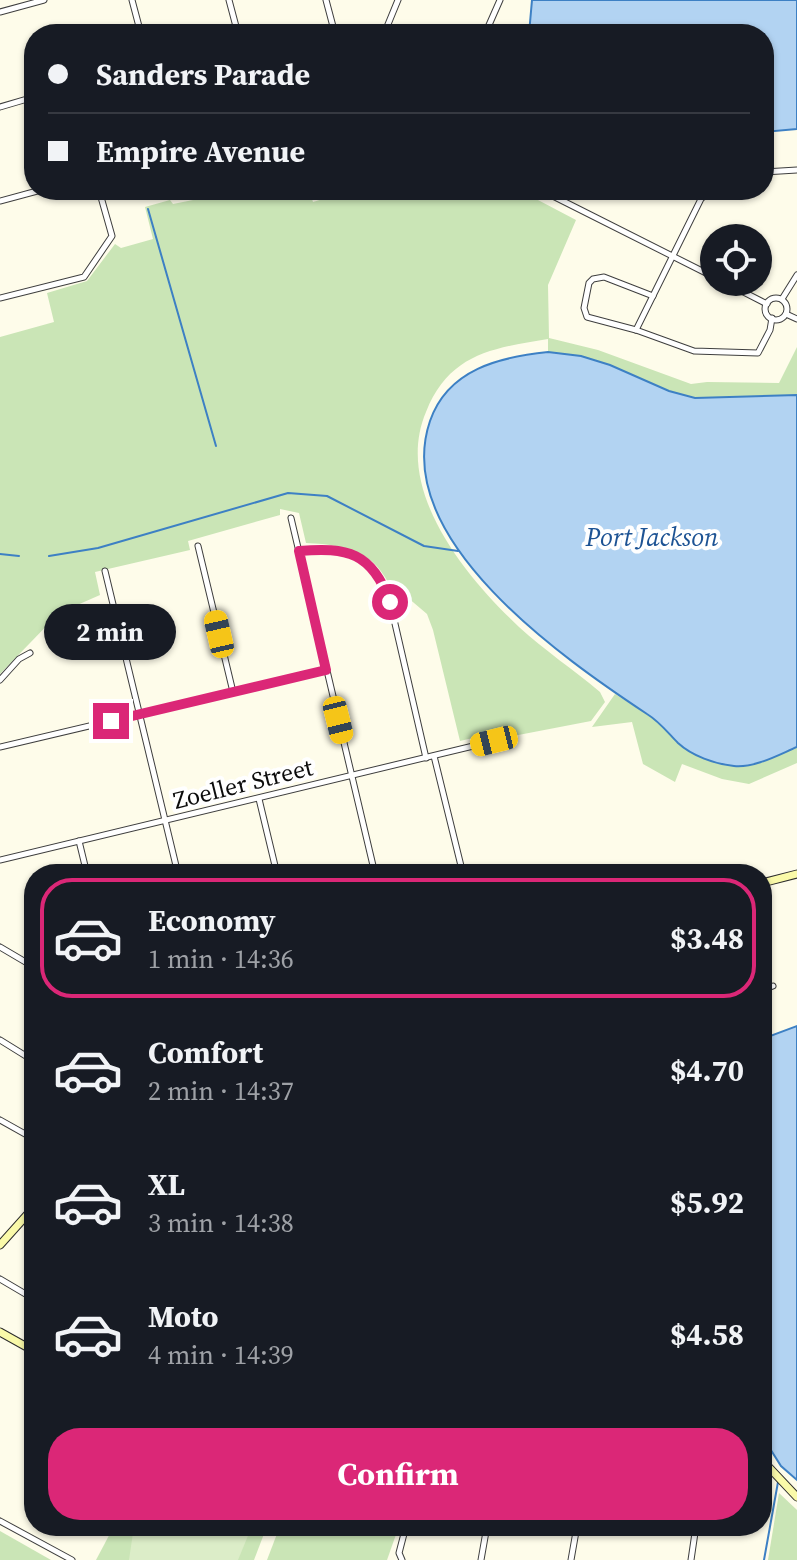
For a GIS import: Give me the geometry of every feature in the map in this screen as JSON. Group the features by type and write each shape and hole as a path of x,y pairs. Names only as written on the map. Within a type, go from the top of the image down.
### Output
{"main road":[{"path":"772,880 797,874"},
{"path":"0,1245 24,1221"},
{"path":"0,1332 24,1345"},
{"path":"772,1471 797,1497"}],"street":[{"path":"0,12 44,0"},
{"path":"132,0 138,24"},
{"path":"229,0 235,24"},
{"path":"326,0 332,24"},
{"path":"388,24 398,0"},
{"path":"489,24 500,0"},
{"path":"0,107 24,100"},
{"path":"774,171 797,170"},
{"path":"0,201 24,195"},
{"path":"0,298 84,277 112,236 102,200"},
{"path":"561,200 700,270"},
{"path":"636,330 701,200"},
{"path":"653,296 604,277 589,283 584,308 587,317 636,330 694,351 758,353 770,330 772,318 766,310 767,304 772,299 782,299 797,275"},
{"path":"751,296 767,304"},
{"path":"782,299 786,304 786,314"},
{"path":"772,318 781,318 786,314"},
{"path":"786,314 797,319"},
{"path":"291,518 373,864"},
{"path":"198,546 233,692"},
{"path":"299,551 333,548 346,552 367,563 383,582 426,758"},
{"path":"105,571 176,864"},
{"path":"0,680 19,659 30,653"},
{"path":"0,747 326,670"},
{"name":"Zoeller Street","path":"0,860 494,741"},
{"path":"434,756 461,864"},
{"path":"259,799 275,864"},
{"path":"79,841 85,864"},
{"path":"0,947 24,961"},
{"path":"0,1040 24,1055"},
{"path":"1,1123 24,1134"},
{"path":"0,1279 24,1293"},
{"path":"0,1521 24,1534"},
{"path":"28,1536 72,1560"},
{"path":"401,1536 399,1553 402,1560"},
{"path":"481,1560 485,1536"},
{"path":"571,1560 575,1536"},
{"path":"691,1560 695,1536"}],"green space":[{"path":"170,200 173,204 193,200 538,200 576,220 548,285 549,338 598,350 691,384 779,383 797,347 797,395 793,396 695,398 669,391 610,365 581,356 548,352 548,339 509,346 475,357 447,377 436,393 426,412 418,442 419,471 427,501 440,530 458,558 498,607 600,692 605,702 591,721 498,739 490,734 460,741 427,614 407,597 395,599 381,571 362,554 337,546 306,543 299,513 280,509 280,515 188,541 190,550 95,572 100,595 59,613 0,674 0,337 54,322 47,293 87,281 115,244 121,248 153,239 145,207"},
{"path":"615,694 653,718 687,750 711,761 744,766 797,747 797,763 749,784 722,779 682,764 675,782 643,764 632,722 592,727"},
{"path":"779,1493 797,1510 797,1560 768,1560"},
{"path":"0,1531 51,1560 0,1560"},
{"path":"109,1536 263,1536 254,1560 96,1560"},
{"path":"133,1536 248,1536 238,1560 129,1560"},
{"path":"276,1536 395,1536 387,1560 267,1560"}],"water":[{"path":"532,0 797,0 797,129 774,131 774,24 530,24"},
{"name":"Port Jackson","path":"548,352 581,356 610,365 669,391 695,398 797,395 797,747 742,766 704,759 690,752 652,717 572,662 531,628 492,591 459,551 435,509 424,465 430,421 438,403 449,389 478,369 494,362"},
{"path":"797,1026 797,1480 781,1466 772,1452 772,1035"}],"waterway":[{"path":"148,209 216,446"},
{"path":"49,556 98,548 288,493 327,496 424,546 458,551"},
{"path":"0,554 19,556"},
{"path":"772,1515 778,1482"},
{"path":"764,1560 768,1536"}],"route":[{"path":"111,721 326,670 299,551 333,548 367,563 383,582 390,602"}]}
